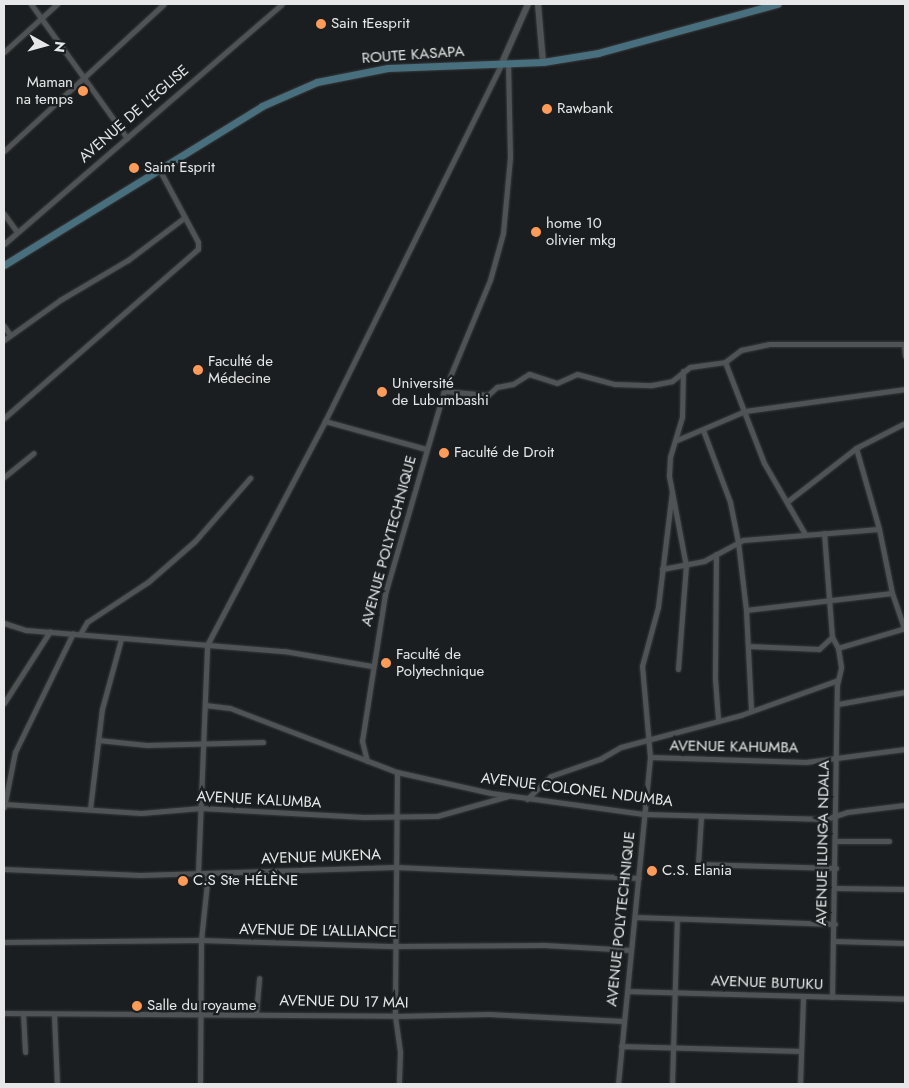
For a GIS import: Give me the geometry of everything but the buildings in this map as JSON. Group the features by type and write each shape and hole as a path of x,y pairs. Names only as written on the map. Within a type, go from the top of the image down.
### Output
{"main road":[{"name":"ROUTE KASAPA","path":"4,265 262,106 317,82 388,68 543,62 598,53 777,4"}],"street":[{"path":"31,4 127,138"},
{"path":"4,52 57,4"},
{"path":"4,151 82,76 164,4"},
{"name":"AVENUE DE L'EGLISE","path":"4,244 282,4"},
{"path":"198,873 206,645 325,421 505,64 528,4"},
{"path":"538,4 543,62"},
{"name":"AVENUE POLYTECHNIQUE","path":"367,761 362,748 368,721 372,666 385,594 444,391 490,280 503,233 510,158 505,64"},
{"path":"4,418 198,249 198,242 158,169"},
{"path":"4,214 17,232"},
{"path":"4,340 60,300 128,260 185,217"},
{"path":"4,326 10,335"},
{"path":"444,391 488,395 497,387 513,384 529,374 557,382 582,374 602,382 652,385 672,381 683,370 725,362 741,350 769,344 904,344 905,356"},
{"path":"725,362 746,411 764,463 788,501 805,534"},
{"path":"678,668 686,566 672,492 670,457 678,440 682,416 683,370"},
{"path":"678,440 746,411 905,389"},
{"path":"325,421 426,449"},
{"path":"788,501 856,448 905,423"},
{"path":"703,430 730,502 738,542 746,610 751,710"},
{"path":"824,533 832,637 838,648 905,628 892,593 880,529 856,448"},
{"path":"4,477 34,453"},
{"path":"4,807 15,752 76,634 87,622 148,582 195,541 250,478"},
{"name":"AVENUE POLYTECHNIQUE","path":"618,1084 650,757 650,737 641,678 658,608 672,492"},
{"path":"662,569 686,566 716,554 738,542 805,534 880,529"},
{"path":"716,554 715,679 718,719"},
{"path":"746,610 829,602 892,593"},
{"path":"4,623 26,630 284,651 372,666"},
{"path":"4,703 50,631"},
{"path":"748,646 819,649 832,637"},
{"path":"90,810 105,697 121,639"},
{"name":"AVENUE ILUNGA NDALA","path":"832,997 837,841 837,690 840,669 838,648"},
{"path":"527,799 553,775 650,737 751,710 838,680"},
{"path":"838,704 905,692"},
{"name":"AVENUE COLONEL NDUMBA","path":"205,705 230,708 318,739 396,772 527,799 644,814 826,819 847,812 905,805"},
{"path":"98,740 136,744 202,741 263,742"},
{"name":"AVENUE KAHUMBA","path":"650,757 793,762 905,749"},
{"path":"396,772 396,1016 400,1052 399,1084"},
{"name":"AVENUE KALUMBA","path":"4,804 146,813 201,808 316,816 397,814 437,816 509,796"},
{"path":"701,817 698,864 836,868"},
{"path":"837,841 889,841"},
{"name":"AVENUE MUKENA","path":"4,869 140,875 396,866 639,878"},
{"path":"200,1084 202,940 208,873"},
{"path":"836,888 905,889"},
{"path":"635,917 834,924"},
{"path":"672,1084 677,919"},
{"name":"AVENUE DE L'ALLIANCE","path":"4,942 202,940 396,946 545,945 631,950"},
{"path":"834,941 905,944"},
{"path":"256,1014 259,978"},
{"name":"AVENUE BUTUKU","path":"627,991 905,999"},
{"path":"800,1084 799,1051 803,996"},
{"name":"AVENUE DU 17 MAI","path":"4,1012 54,1015 202,1013 396,1016 538,1015 623,1021"},
{"path":"23,1013 25,1052"},
{"path":"54,1015 57,1084"},
{"path":"621,1046 799,1051"}],"place":[{"name":"Sain tEesprit","path":"321,24"},
{"name":"Maman na temps","path":"83,91"},
{"name":"Rawbank","path":"547,109"},
{"name":"Saint Esprit","path":"134,168"},
{"name":"home 10 olivier mkg","path":"536,232"},
{"name":"Faculté de Médecine","path":"198,370"},
{"name":"Université de Lubumbashi","path":"382,392"},
{"name":"Faculté de Droit","path":"444,453"},
{"name":"Faculté de Polytechnique","path":"386,663"},
{"name":"C.S. Elania","path":"652,871"},
{"name":"C.S Ste HÉLÈNE","path":"183,881"},
{"name":"Salle du royaume","path":"137,1006"}]}
